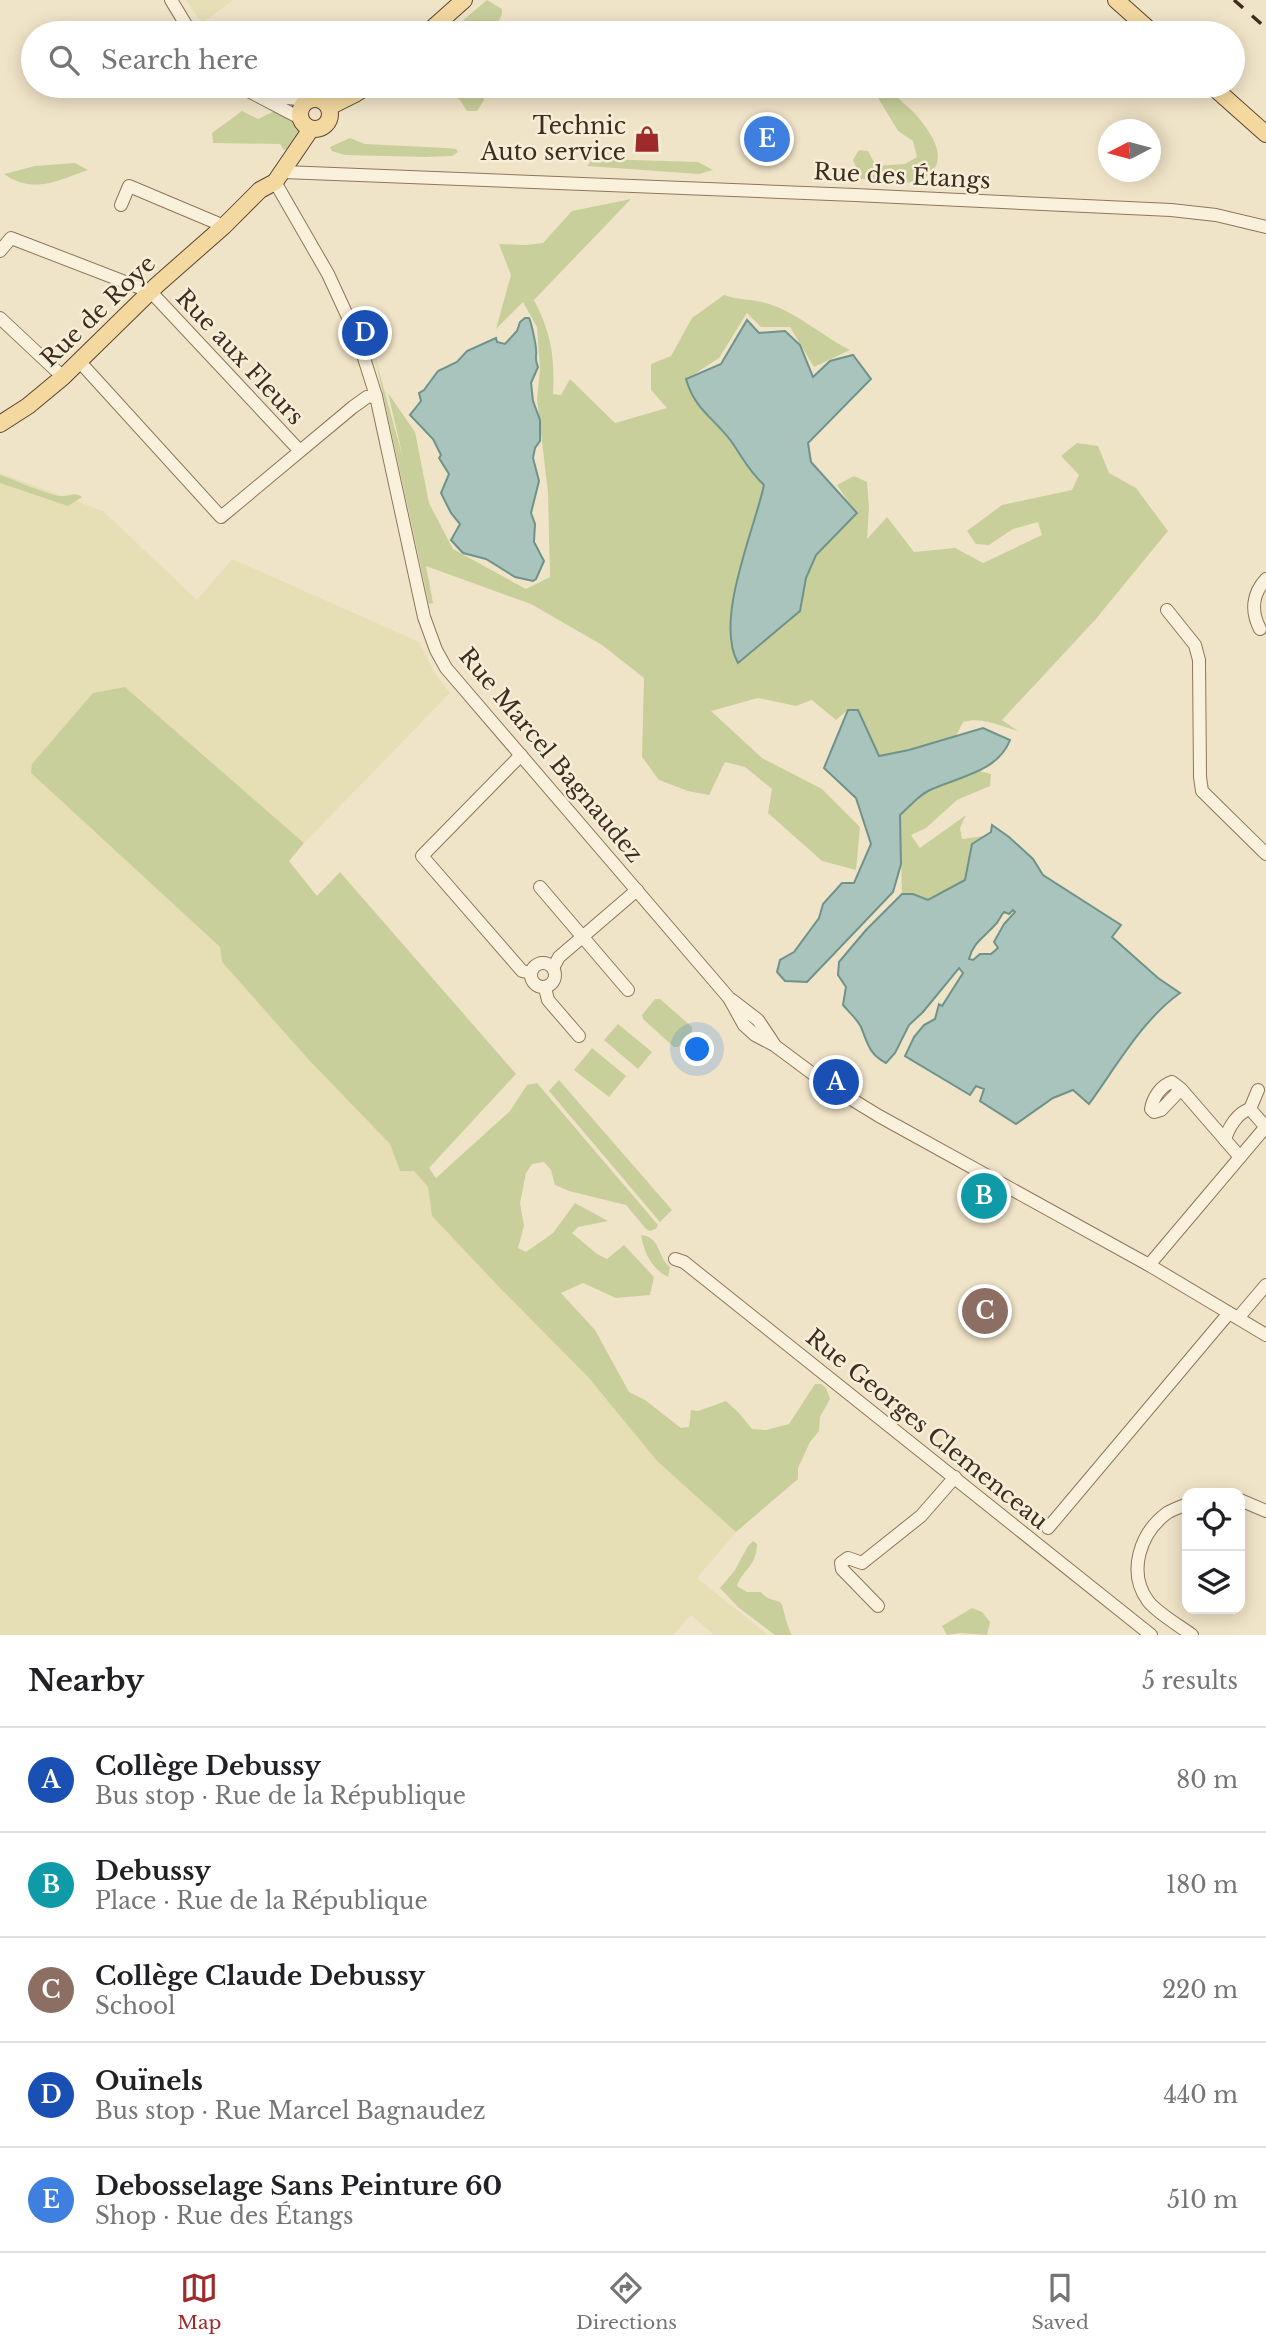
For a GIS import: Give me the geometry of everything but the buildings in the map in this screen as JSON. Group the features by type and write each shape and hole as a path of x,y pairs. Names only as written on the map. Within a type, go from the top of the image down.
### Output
{"main road":[{"path":"440,21 464,0"},
{"path":"1116,0 1140,21"},
{"path":"329,107 345,98"},
{"path":"1226,98 1266,134"},
{"path":"308,100 322,100 329,107 331,113 328,122 321,128 306,123 301,108 308,100"},
{"name":"Rue de Roye","path":"0,424 28,406 63,377 260,190 279,177 306,123"}],"street":[{"path":"171,0 184,21"},
{"path":"265,98 306,123"},
{"path":"289,98 308,100"},
{"name":"Rue des Étangs","path":"279,177 855,195 1171,210 1216,215 1266,227"},
{"name":"Rue Marcel Bagnaudez","path":"279,177 358,339 376,396 424,617 436,650 446,668 729,998 744,1025 825,1083 879,1116 1149,1265 1266,1335"},
{"path":"121,205 129,186 224,226"},
{"path":"0,251 11,238 151,292"},
{"name":"Rue aux Fleurs","path":"151,292 299,450"},
{"path":"0,318 63,377"},
{"path":"79,361 221,517 299,450 367,397 376,396"},
{"path":"1260,629 1254,617 1253,605 1260,585 1266,579"},
{"path":"1167,610 1195,645 1199,660 1202,791 1266,854"},
{"path":"521,755 422,856 522,971 531,973"},
{"path":"540,887 628,990"},
{"path":"545,988 555,980 553,968 559,957 637,890"},
{"path":"531,973 538,964 546,963 553,968"},
{"path":"531,973 534,984 545,988"},
{"path":"545,988 548,1000 579,1036"},
{"path":"1181,1089 1240,1157"},
{"path":"1250,1109 1258,1090"},
{"path":"1149,1265 1264,1130 1264,1125 1250,1109"},
{"path":"1225,1140 1228,1130 1245,1110 1250,1109"},
{"name":"Rue Georges Clemenceau","path":"675,1259 684,1262 1152,1635"},
{"path":"1048,1528 1234,1315 1266,1285"},
{"path":"856,1582 862,1563 921,1516 955,1477"},
{"path":"1245,1502 1266,1511"},
{"path":"1182,1506 1168,1512 1153,1527 1139,1551 1137,1566 1140,1583 1149,1602 1192,1635"},
{"path":"862,1563 849,1558 841,1563 842,1569 878,1606"}],"shaded area":[{"path":"186,0 233,0 205,21 201,21"},
{"path":"0,473 103,511 197,600 232,559 419,642 436,675 450,693 304,843 125,687 31,773 220,947 222,962 308,1059 390,1144 400,1171 414,1171 428,1187 433,1217 588,1377 657,1461 736,1532 697,1578 768,1635 714,1635 691,1615 673,1635 0,1635"}],"green space":[{"path":"487,0 502,9 499,21 462,21"},
{"path":"458,98 484,100 477,111 467,111"},
{"path":"878,98 898,98 917,116 935,142 938,160 935,168 916,181 904,183 861,179 853,160 859,150 868,151 876,166 905,164 917,157 913,141 898,131"},
{"path":"242,111 258,119 275,111 294,119 299,133 291,147 284,150 280,144 213,143 212,133"},
{"path":"350,138 365,144 446,148 456,149 458,152 452,156 425,157 345,155 332,151 330,147"},
{"path":"591,161 698,162 713,170 699,174 587,166"},
{"path":"75,163 88,170 46,184 26,184 4,174 35,166"},
{"path":"631,199 534,300 551,345 553,394 561,395 570,379 615,423 667,408 651,390 651,364 671,356 692,318 724,295 774,306 850,350 814,367 790,327 761,327 747,313 719,358 687,379 700,406 764,484 738,573 730,633 800,611 806,578 816,555 856,513 837,485 854,476 867,482 867,539 887,517 914,552 955,548 983,563 1042,535 1038,522 1013,529 989,545 976,544 967,531 1002,505 1072,490 1079,475 1061,456 1077,443 1098,446 1109,473 1136,488 1168,531 1095,620 1002,720 1018,731 991,722 970,720 963,722 956,736 878,756 858,710 848,710 836,720 812,700 796,706 758,698 711,711 762,758 822,789 860,827 856,870 822,861 768,813 772,789 745,767 725,762 709,795 688,791 659,780 642,757 644,678 602,645 531,604 426,566 433,603 429,604 375,357 403,458 388,393 415,432 429,503 453,549 526,589 550,577 548,493 537,399 540,369 537,327 523,302 496,329 511,275 499,244 543,243 572,211"},
{"path":"0,475 55,495 76,494 82,497 68,506 0,483"},
{"path":"125,687 304,843 289,861 317,896 340,872 516,1074 429,1168 436,1178 510,1111 527,1085 537,1083 658,1225 650,1231 626,1205 555,1185 551,1170 544,1162 532,1164 526,1173 520,1203 524,1226 518,1248 526,1252 553,1233 575,1203 608,1221 578,1227 572,1233 607,1259 624,1245 654,1277 650,1295 616,1298 583,1283 561,1293 595,1330 629,1392 645,1400 681,1428 689,1427 691,1410 698,1411 726,1401 752,1429 766,1430 789,1424 815,1384 826,1388 830,1399 820,1417 819,1431 810,1442 798,1468 798,1479 736,1532 657,1461 588,1377 432,1216 428,1187 414,1171 400,1171 390,1144 308,1059 222,962 220,947 31,773 32,764 93,693"},
{"path":"979,771 991,774 990,786 957,800 926,828 911,835 920,848 966,815 960,828 962,839 984,836 972,845 965,880 928,900 913,894 902,894 900,815 930,790"},
{"path":"655,999 660,999 692,1027 692,1031 678,1047 674,1047 643,1019 642,1015"},
{"path":"618,1024 652,1052 638,1069 604,1040"},
{"path":"592,1048 626,1076 609,1097 574,1070"},
{"path":"559,1080 672,1210 660,1222 549,1091"},
{"path":"641,1235 656,1243 670,1267 668,1277 657,1270 650,1260"},
{"path":"753,1541 757,1544 752,1564 737,1586 747,1592 761,1592 769,1599 781,1603 792,1635 775,1635 738,1607 720,1588"},
{"path":"972,1608 982,1612 990,1622 987,1635 947,1635 942,1626"}],"water":[{"path":"525,318 530,320 536,347 538,367 531,383 533,401 540,420 540,441 533,458 539,481 531,513 535,524 534,542 544,561 533,581 515,577 486,559 463,553 451,540 460,524 441,493 449,474 439,458 441,455 433,439 410,415 421,401 419,393 438,371 457,362 467,351 496,338 497,342 505,344"},
{"path":"747,320 759,333 785,331 800,345 813,377 830,361 853,355 871,379 808,443 811,462 857,513 816,555 806,578 800,611 738,663 732,645 733,600 764,485 731,441 699,406 686,379 721,364"},
{"path":"848,710 858,710 879,756 983,728 1010,740 1004,751 987,766 926,792 900,815 901,864 893,892 807,982 785,981 777,972 780,960 794,952 819,918 823,904 842,883 854,883 871,844 856,798 824,768"},
{"path":"992,825 1033,859 1043,875 1121,925 1112,937 1158,978 1180,993 1142,1030 1089,1104 1073,1090 1053,1098 1016,1124 980,1101 984,1089 976,1086 970,1095 905,1056 914,1037 924,1025 935,1019 939,1004 942,1006 963,973 959,968 909,1025 895,1053 886,1063 872,1052 859,1024 843,1005 846,987 838,975 839,962 902,894 913,894 928,900 965,880 972,844 991,832","holes":["1004,912 1015,912 1004,924 994,942 998,948 991,954 980,954 973,960 969,959 976,945"]}],"railway":[{"path":"1234,0 1266,28"}],"place":[{"name":"Technic Auto service","path":"647,139"},
{"name":"Debosselage Sans Peinture 60","path":"767,139"},
{"name":"Ouïnels","path":"365,333"},
{"name":"Collège Debussy","path":"836,1082"},
{"name":"Debussy","path":"984,1196"},
{"name":"Collège Claude Debussy","path":"985,1311"}]}
